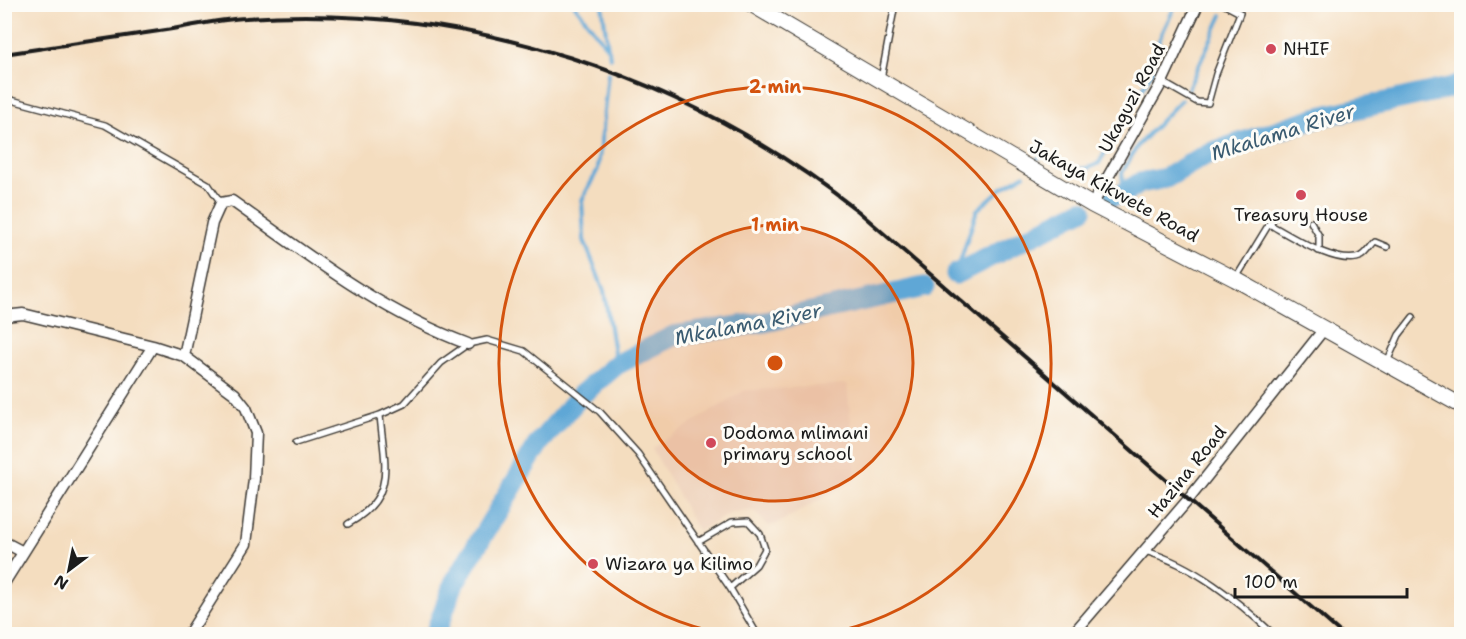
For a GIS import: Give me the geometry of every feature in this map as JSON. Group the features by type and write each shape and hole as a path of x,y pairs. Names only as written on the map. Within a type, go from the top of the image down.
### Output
{"main road":[{"name":"Jakaya Kikwete Road","path":"751,4 1092,205 1235,279 1461,406"}],"street":[{"name":"Ukaguzi Road","path":"1092,205 1162,82 1198,4"},
{"path":"184,356 212,223 221,203 232,201 357,290 405,318 468,344"},
{"path":"4,316 23,314 153,346 184,356 235,394 246,408 256,433 254,479 246,544 189,634"},
{"name":"Hazina Road","path":"1073,634 1188,500 1324,329"},
{"path":"4,583 153,346"},
{"path":"4,542 23,552"}],"lane":[{"path":"881,81 895,4"},
{"path":"1162,82 1197,102 1208,103 1216,74 1240,13 1223,4"},
{"path":"4,98 105,125 208,184 221,203"},
{"path":"1235,279 1269,224 1277,215 1294,212"},
{"path":"1311,222 1319,236 1319,251"},
{"path":"1269,224 1319,251 1349,259 1362,256 1375,242 1387,247"},
{"path":"1387,363 1399,335 1413,317"},
{"path":"296,442 380,415 404,404 441,363 468,344 487,340 524,351 581,395 638,454 730,588 757,634"},
{"path":"348,524 368,512 386,482 380,415"},
{"path":"698,542 732,522 748,521 760,534 765,549 761,557 756,565 730,588"},
{"path":"1144,550 1172,559 1248,610 1273,634"}],"shaded area":[{"path":"847,384 856,479 777,524 768,526 754,511 733,512 698,531 652,448 744,391"}],"waterway":[{"path":"574,4 609,50 610,58"},
{"path":"602,4 608,48"},
{"path":"1037,159 1042,155 1077,169 1092,167 1099,163 1153,70 1159,40 1176,4"},
{"path":"1188,89 1222,15"},
{"path":"608,73 598,169 582,200 584,240 604,291 616,365"},
{"name":"Mkalama River","path":"1110,197 1124,193 1140,183 1166,178 1207,154 1315,118 1462,85"},
{"path":"1124,193 1122,173 1138,145 1181,100"},
{"path":"956,274 977,210 1002,188 1024,175"},
{"name":"Mkalama River","path":"956,274 1082,210"},
{"name":"Mkalama River","path":"435,634 454,583 539,443 581,395 616,365 673,336 765,322 924,287"}],"railway":[{"path":"4,54 226,20 329,16 411,23 491,36 570,57 646,86 720,121 791,163 858,211 1342,634"}],"place":[{"name":"NHIF","path":"1271,49"},
{"name":"Treasury House","path":"1301,195"},
{"name":"Dodoma mlimani primary school","path":"711,443"},
{"name":"Wizara ya Kilimo","path":"593,564"}]}
